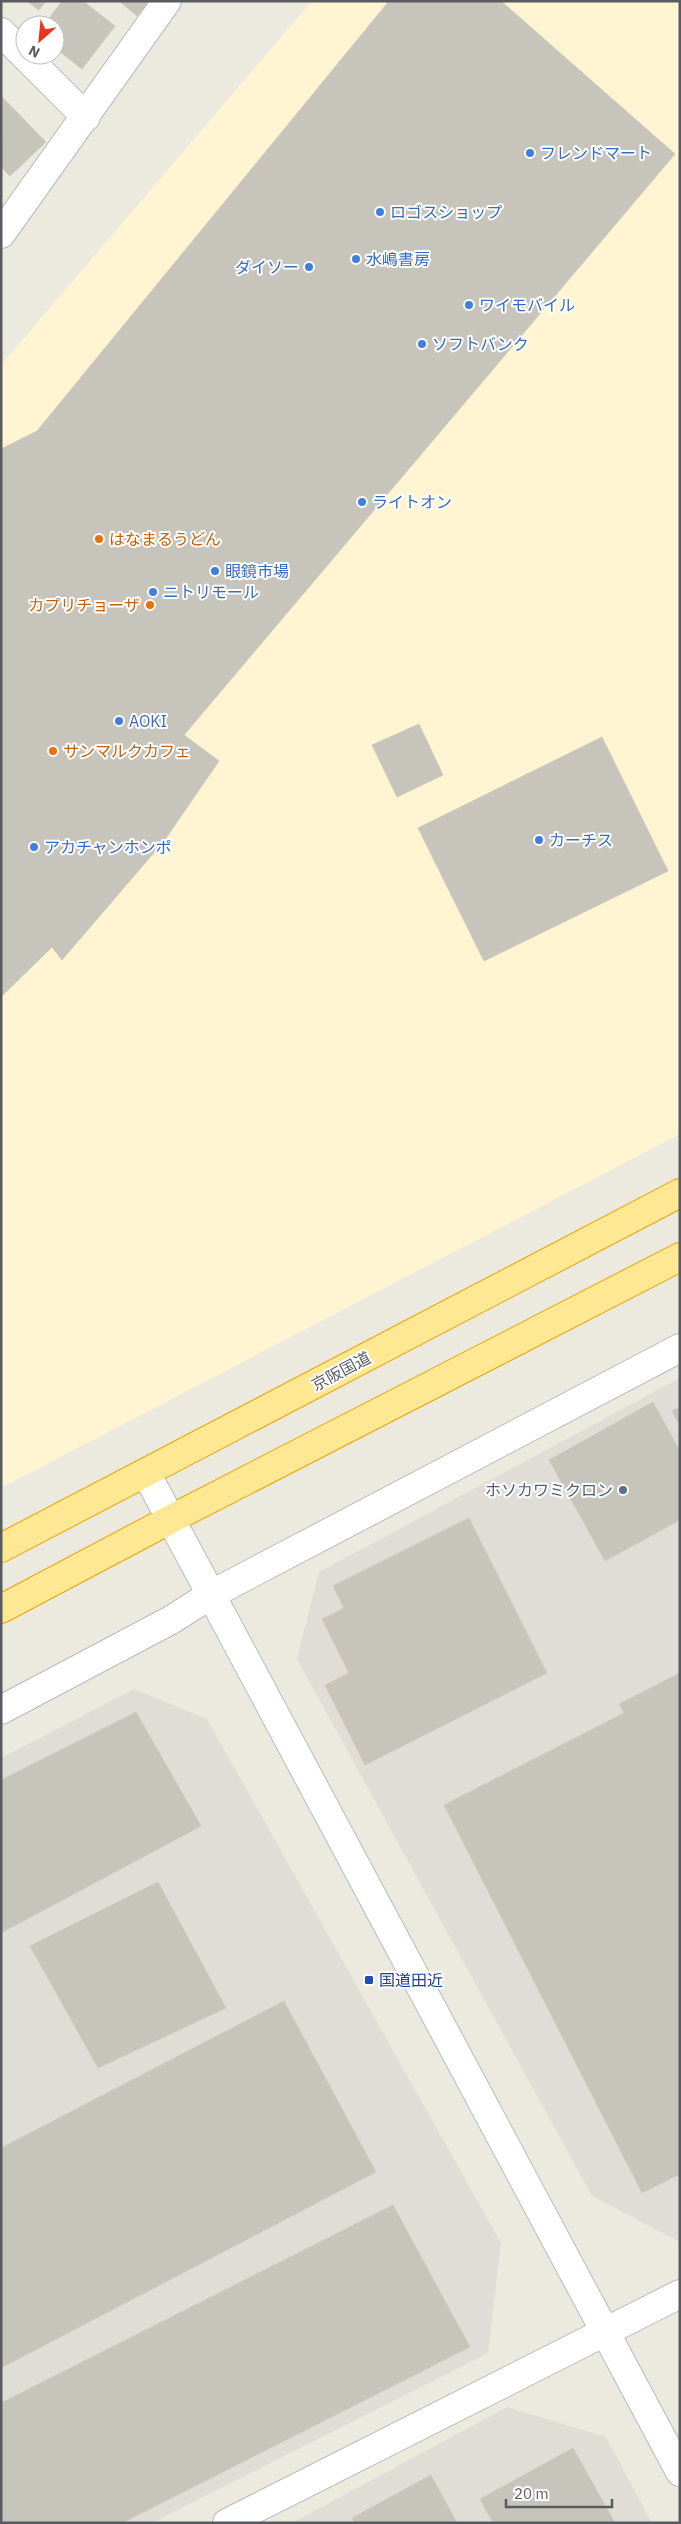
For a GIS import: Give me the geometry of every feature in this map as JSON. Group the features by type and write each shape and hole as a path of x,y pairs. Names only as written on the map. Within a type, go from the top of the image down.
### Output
{"highway":[{"name":"京阪国道","path":"1,1548 680,1193"},
{"path":"1,1609 171,1519 680,1257"}],"street":[{"path":"1,234 168,1"},
{"path":"1,32 86,117"},
{"path":"1,1710 171,1620 212,1594 680,1348"},
{"path":"146,1473 604,2334 680,2472"},
{"path":"227,2523 680,2294"}],"shaded area":[{"path":"312,1 680,1 680,1134 1,1488 1,365"},
{"path":"680,1378 680,2242 592,2196 297,1659 319,1572"},
{"path":"134,1689 207,1719 501,2243 488,2353 152,2523 1,2523 1,1758"},
{"path":"507,2407 606,2437 652,2523 292,2523"}],"building":[{"path":"27,1 46,1 39,10"},
{"path":"62,1 83,1 115,26 82,69 65,56 65,15 52,15"},
{"path":"119,1 149,1 137,16"},
{"name":"ニトリモール","path":"389,1 501,1 675,154 184,735 219,761 164,841 62,960 52,947 1,997 1,449 37,431"},
{"path":"3,98 46,142 10,176 1,167"},
{"path":"419,724 443,775 397,797 372,745"},
{"path":"602,737 668,871 484,961 418,828"},
{"name":"ホソカワミクロン","path":"653,1402 680,1451 680,1520 605,1561 549,1460"},
{"path":"680,1407 680,1426 672,1411"},
{"path":"469,1518 547,1673 365,1765 325,1685 349,1673 322,1619 344,1608 333,1586"},
{"path":"680,1673 680,2174 642,2193 444,1805 624,1713 619,1704"},
{"path":"136,1712 201,1826 1,1933 1,1780"},
{"path":"158,1882 226,2008 98,2068 30,1946"},
{"path":"284,2001 376,2172 1,2368 1,2148"},
{"path":"393,2205 470,2347 122,2523 1,2523 1,2403"},
{"path":"573,2448 615,2523 493,2523 480,2499"},
{"path":"431,2475 457,2523 355,2523 352,2518"}],"place":[{"name":"フレンドマート","path":"530,153"},
{"name":"ロゴスショップ","path":"380,212"},
{"name":"水嶋書房","path":"356,259"},
{"name":"ダイソー","path":"309,267"},
{"name":"ワイモバイル","path":"469,305"},
{"name":"ソフトバンク","path":"422,344"},
{"name":"ライトオン","path":"362,502"},
{"name":"はなまるうどん","path":"99,539"},
{"name":"眼鏡市場","path":"215,571"},
{"name":"ニトリモール","path":"153,592"},
{"name":"カプリチョーザ","path":"150,605"},
{"name":"AOKI","path":"119,721"},
{"name":"サンマルクカフェ","path":"53,751"},
{"name":"カーチス","path":"539,840"},
{"name":"アカチャンホンポ","path":"34,847"},
{"name":"ホソカワミクロン","path":"623,1490"},
{"name":"国道田近","path":"369,1980"}]}
